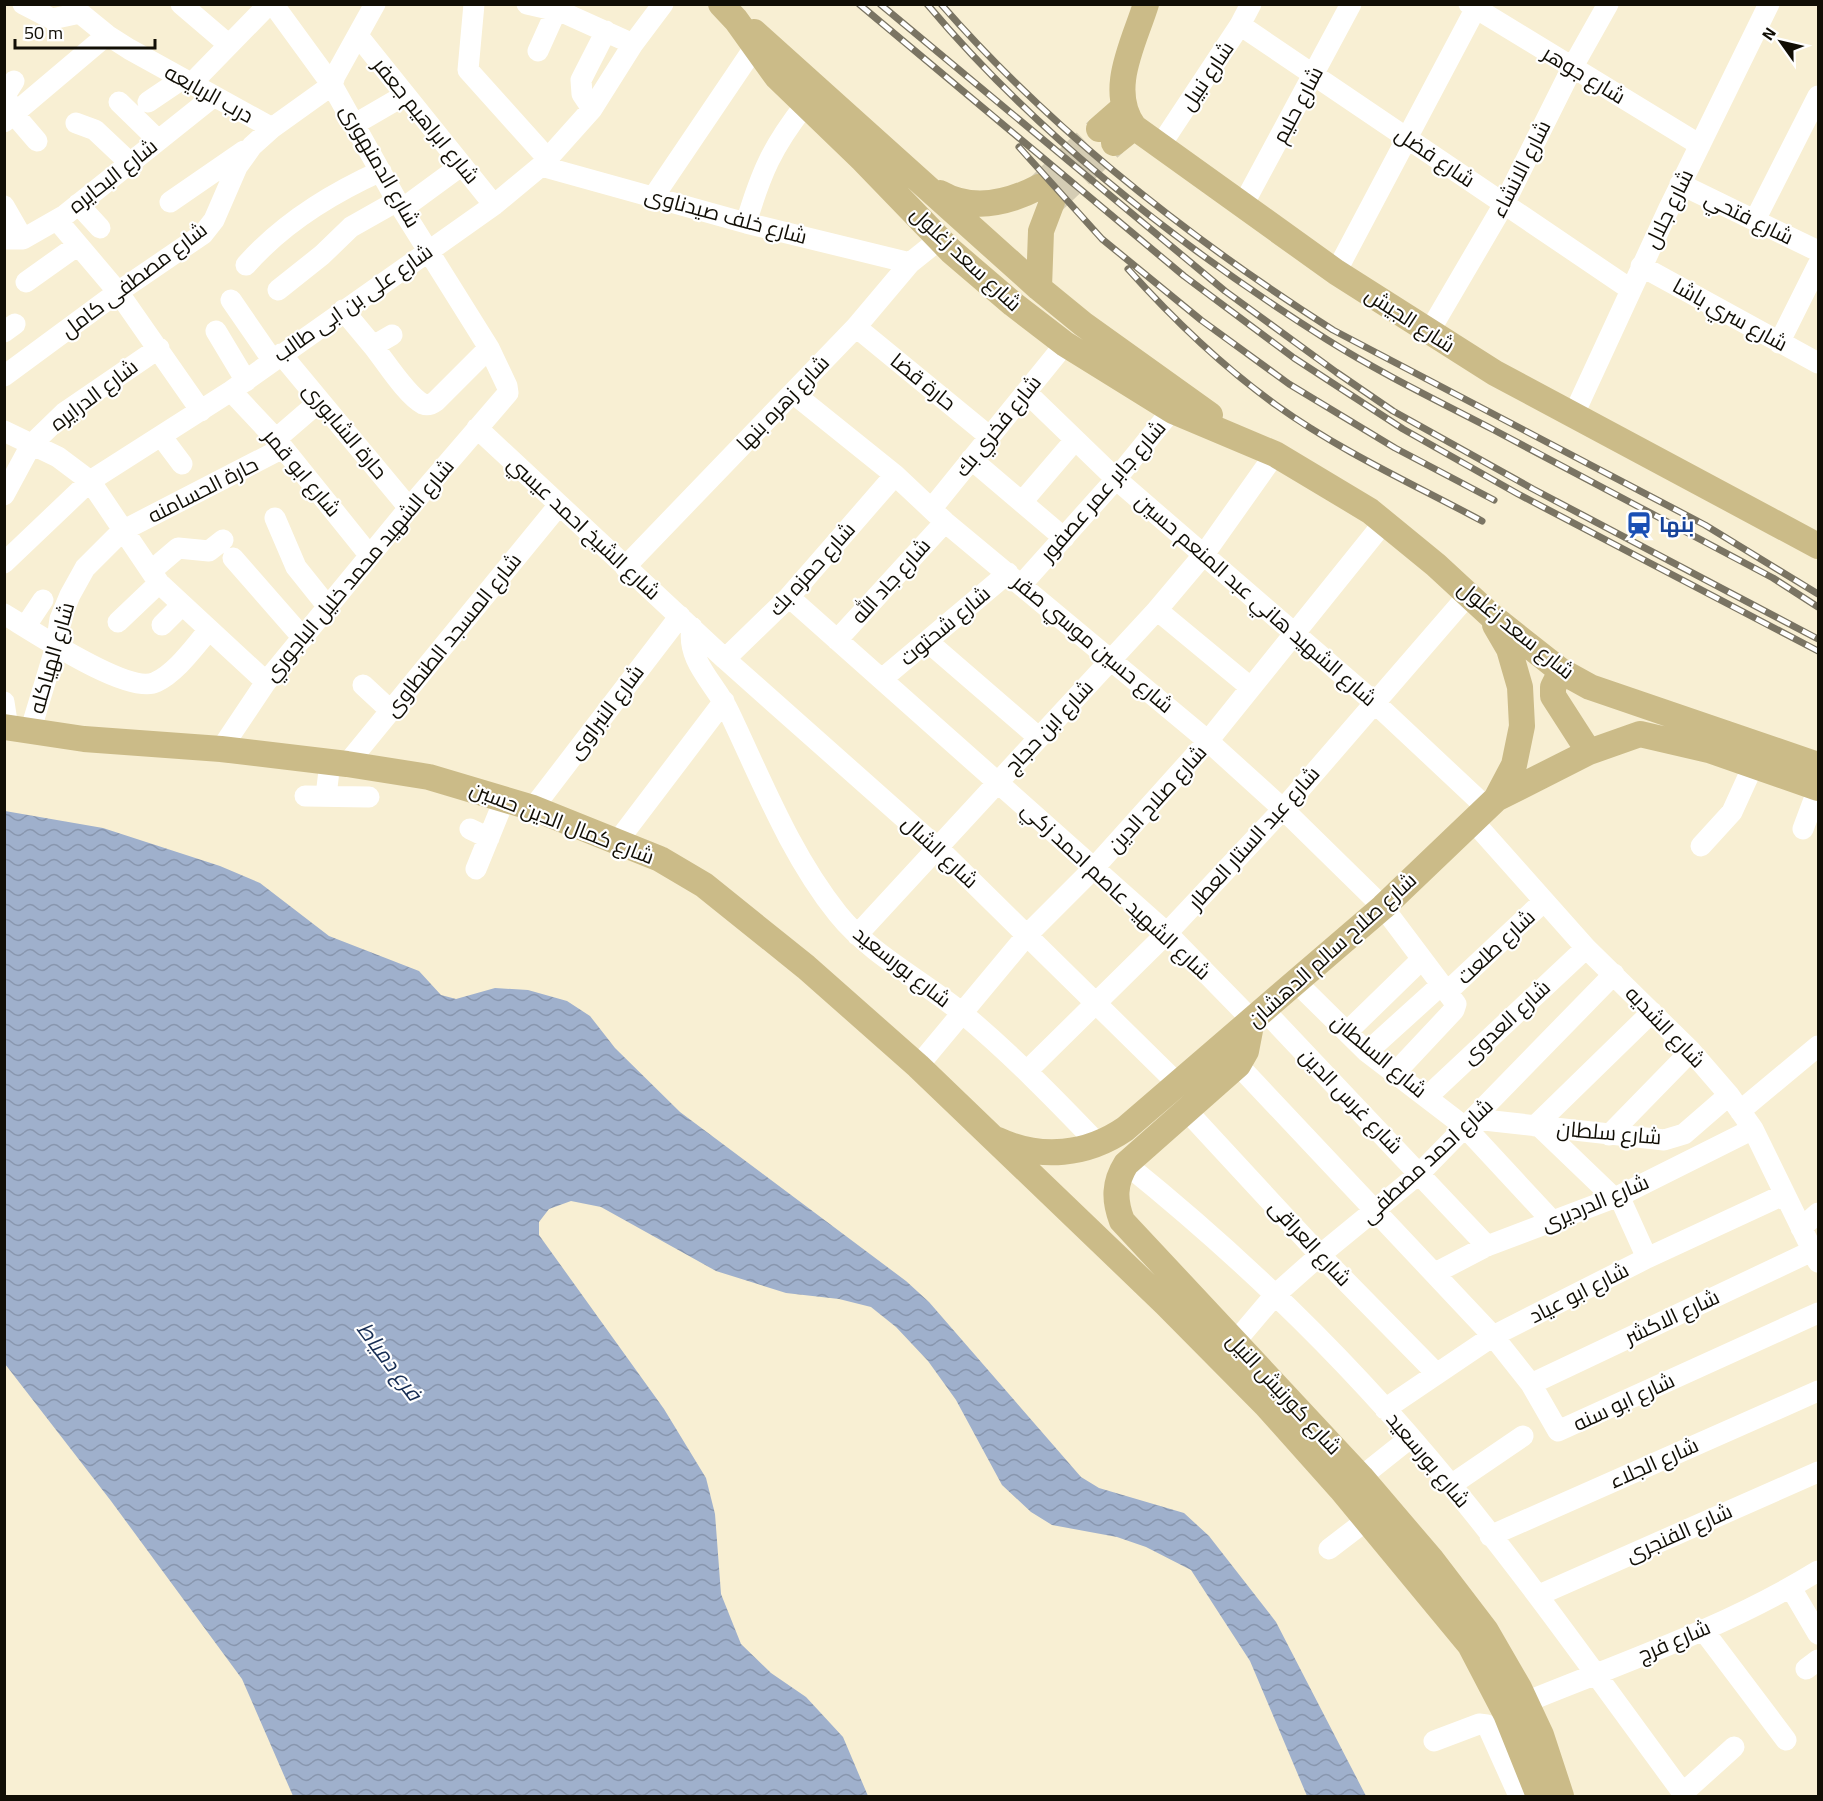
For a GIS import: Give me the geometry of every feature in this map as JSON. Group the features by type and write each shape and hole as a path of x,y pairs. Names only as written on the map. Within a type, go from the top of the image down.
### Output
{"main road":[{"path":"1107,136 1128,117 1122,81 1146,4"},
{"name":"شارع سعد زغلول","path":"729,12 759,43 926,185 1039,288 1178,403"},
{"name":"شارع سعد زغلول","path":"759,43 805,105 863,160 940,239 981,279 1065,344 1275,454 1384,522 1469,594 1489,614 1561,671 1608,693 1818,765"},
{"name":"شارع الجيش","path":"1128,117 1160,146 1336,272 1494,373 1818,546"},
{"path":"926,185 946,197 978,204 994,204 1045,194 1039,288"},
{"name":"شارع صلاح سالم الدهشان","path":"987,1134 1015,1146 1045,1152 1063,1152 1099,1145 1144,1115 1179,1085 1383,907 1485,810 1514,765 1522,726 1520,687 1509,649 1489,614"},
{"path":"1561,671 1553,687 1553,696 1589,752"},
{"name":"شارع كمال الدين حسين","path":"14,729 221,749 429,777 505,798 660,859 704,885 806,966 918,1066 987,1134"},
{"path":"1485,810 1589,752 1640,734 1709,750 1818,788"},
{"name":"شارع كورنيش النيل","path":"1258,1015 1246,1051 1238,1065 1126,1164 1117,1186 1116,1198 1122,1221 1361,1478 1431,1559 1486,1631 1526,1702 1541,1735 1561,1797"},
{"name":"شارع كورنيش النيل","path":"987,1134 1229,1366 1367,1520 1470,1645 1491,1683 1516,1766 1539,1797"}],"street":[{"name":"درب الربايعه","path":"23,4 52,19 80,13 107,35 272,128"},
{"path":"181,4 229,45"},
{"path":"148,102 186,81 229,45 271,4"},
{"name":"شارع الدمنهورى","path":"271,4 332,85 399,205 429,249 489,348 507,386 506,397"},
{"name":"شارع مصطفى كامل","path":"4,376 118,292 202,234 214,220 237,167 252,146 272,128 332,85 375,4"},
{"path":"474,4 468,70 545,163"},
{"path":"527,4 563,9 633,44"},
{"name":"شارع على بن ابى طالب","path":"4,562 90,481 238,386 494,205 545,163 592,109 633,44 663,4"},
{"name":"شارع نبيل","path":"1160,146 1240,25 1251,4"},
{"name":"شارع حليم","path":"1243,205 1351,4"},
{"name":"شارع الانشاء","path":"1429,332 1504,204 1572,68 1608,4"},
{"name":"شارع جلال","path":"1573,416 1630,289 1769,4"},
{"path":"1336,272 1474,6"},
{"name":"شارع جوهر","path":"1474,6 1700,145"},
{"path":"538,51 563,9"},
{"name":"شارع فضل","path":"1240,25 1630,289"},
{"path":"592,109 582,94 581,80 606,31"},
{"path":"9,119 107,35"},
{"name":"شارع ابراهيم جعفر","path":"359,37 494,205"},
{"path":"654,196 759,43"},
{"path":"14,81 6,98 9,119 37,141"},
{"path":"355,124 405,95"},
{"name":"شارع البحايره","path":"14,239 57,220 214,96"},
{"path":"1755,220 1818,96"},
{"path":"119,102 158,140"},
{"path":"746,223 767,161 783,133 805,105"},
{"path":"76,123 95,130 129,163"},
{"path":"170,202 252,146"},
{"name":"شارع خلف صيدناوى","path":"545,163 746,223 910,263"},
{"path":"278,290 322,255 351,227 399,205 462,165"},
{"path":"246,265 279,232 300,216 349,185 381,171"},
{"name":"شارع فتحي","path":"1680,184 1818,251"},
{"path":"78,204 100,228"},
{"path":"4,206 14,239"},
{"path":"57,220 118,292 201,411"},
{"name":"شارع زهره بنها","path":"625,567 856,327 910,263 940,239"},
{"path":"26,282 78,245"},
{"path":"1779,343 1818,265"},
{"name":"شارع سري باشا","path":"1641,266 1818,363"},
{"name":"حارة الشابورى","path":"231,300 277,358 320,401 408,508"},
{"path":"343,310 401,382 421,403 433,404 489,348"},
{"name":"حارة قضا","path":"856,327 990,437"},
{"name":"شارع ابو قمر","path":"216,331 238,386 279,444 370,556"},
{"path":"373,346 392,335"},
{"name":"شارع فخري بك","path":"938,515 971,459 1065,344"},
{"name":"شارع الدرايره","path":"4,495 31,445 80,401 159,348"},
{"name":"شارع الشهيد هاني عبد المنعم حسين","path":"1026,392 1116,479 1205,553 1375,703 1485,810"},
{"name":"شارع حسين موسي صقر","path":"793,393 895,475 938,515 1208,741 1383,907 1448,994"},
{"name":"شارع الشهيد محمد خليل الباجوري","path":"221,749 266,682 408,508 506,397"},
{"name":"حارة الحسامنه","path":"122,531 279,444 320,401"},
{"name":"شارع جابر عمر عصفور","path":"1015,578 1064,538 1178,403"},
{"name":"شارع الشيخ احمد عيسي","path":"477,429 686,621"},
{"path":"4,431 58,458 90,481 155,577 266,682"},
{"path":"161,436 182,464"},
{"path":"1022,502 1075,440"},
{"name":"شارع ابن حجاج","path":"857,935 939,849 1038,737 1157,610 1205,553 1275,454"},
{"path":"971,459 1064,538"},
{"name":"شارع حمزه بك","path":"725,659 789,597 895,475"},
{"name":"شارع المسجد الطنطاوى","path":"338,763 390,711 559,505"},
{"name":"شارع جاد الله","path":"837,640 938,515"},
{"path":"275,518 296,567 328,607"},
{"name":"شارع صلاح الدين","path":"918,1066 1027,935 1094,870 1208,741 1384,522"},
{"name":"شارع الهياكله","path":"14,729 56,646 60,620 70,595 85,568 122,531"},
{"path":"118,622 178,549 209,551 228,549 303,638"},
{"name":"شارع شحتوت","path":"882,679 927,640 1015,578"},
{"name":"شارع عبد الستار العطار","path":"1027,1071 1167,933 1282,809 1469,594"},
{"name":"شارع الشهيد عاصم احمد زكي","path":"789,597 999,781 1094,870 1258,1015"},
{"path":"25,627 43,600"},
{"path":"162,626 182,605"},
{"path":"1157,610 1250,687"},
{"path":"4,614 56,646 126,681 148,685 170,673 209,630"},
{"name":"شارع الشال","path":"686,621 725,659 939,849 1179,1085"},
{"name":"شارع بورسعيد","path":"686,621 697,662 724,701 792,844 815,882 857,935 961,1012 1027,1071 1099,1145"},
{"name":"شارع النبراوى","path":"533,808 686,621"},
{"path":"927,640 1038,737"},
{"path":"363,685 390,711"},
{"path":"617,842 724,701"},
{"path":"4,702 14,729"},
{"path":"338,763 315,796 369,797"},
{"path":"1701,846 1732,812 1753,766"},
{"path":"1803,829 1818,788"},
{"path":"476,869 479,833 505,798"},
{"name":"شارع الشديه","path":"1485,810 1544,901 1586,948 1691,1052 1735,1103 1753,1129 1783,1195 1815,1256"},
{"name":"شارع طلعت","path":"1448,994 1544,901"},
{"name":"شارع العدوى","path":"1427,1097 1586,948"},
{"path":"1347,1032 1422,959"},
{"name":"شارع احمد مصطفى","path":"1235,1342 1274,1296 1420,1173 1614,974"},
{"name":"شارع السلطان","path":"1296,982 1367,1052 1394,1074 1470,1123 1554,1223"},
{"path":"1367,1052 1448,994 1454,1010 1394,1074"},
{"path":"1647,1258 1616,1197 1538,1126 1652,1012"},
{"name":"شارع غرس الدين","path":"1258,1015 1420,1173 1486,1246"},
{"name":"شارع سلطان","path":"1470,1123 1538,1126 1609,1135 1672,1139 1735,1103 1818,1046"},
{"path":"1609,1135 1691,1052"},
{"path":"1238,1065 1376,1211"},
{"name":"شارع العراقى","path":"1186,1110 1320,1255 1437,1374"},
{"name":"شارع الدرديرى","path":"1435,1273 1486,1246 1554,1223 1616,1197 1753,1129"},
{"name":"شارع بورسعيد","path":"1126,1164 1202,1228 1316,1334 1385,1409 1451,1485 1539,1595 1684,1795"},
{"name":"شارع ابو عياد","path":"1385,1409 1493,1336 1647,1258 1783,1195"},
{"name":"شارع ابو سنه","path":"1376,1211 1493,1336 1531,1384 1554,1427 1561,1431 1818,1313"},
{"path":"1802,1228 1818,1214"},
{"name":"شارع الاكشر","path":"1531,1384 1815,1256"},
{"name":"شارع الجلاء","path":"1490,1536 1818,1391"},
{"path":"1451,1485 1523,1436"},
{"path":"1361,1478 1410,1438"},
{"name":"شارع الفنجرى","path":"1539,1595 1818,1472"},
{"path":"1329,1549 1367,1520"},
{"name":"شارع فرج","path":"1526,1702 1703,1630 1791,1588 1818,1571"},
{"path":"1791,1588 1818,1634"},
{"path":"1703,1630 1786,1740"},
{"path":"1434,1741 1483,1724 1516,1766 1519,1797"},
{"path":"1684,1795 1734,1747"}],"water":[{"name":"فرع دمياط","path":"5,811 103,828 220,866 260,883 329,936 419,971 441,995 456,999 495,988 528,990 567,1001 590,1016 615,1048 680,1112 906,1281 929,1302 1081,1477 1099,1488 1184,1513 1209,1536 1276,1622 1366,1796 1307,1796 1250,1661 1191,1570 1146,1547 1117,1537 1052,1525 1031,1512 1002,1485 956,1400 928,1361 896,1327 871,1307 839,1299 786,1293 716,1271 601,1207 571,1201 549,1209 539,1222 539,1235 664,1409 706,1478 715,1514 721,1594 741,1644 771,1673 806,1697 843,1737 868,1796 293,1796 242,1679 111,1501 5,1364"}],"tunnel":[{"path":"1039,187 1099,129"},
{"path":"1052,202 1114,143"}],"railway":[{"path":"859,4 1184,276 1294,358 1403,429 1518,494 1818,651"},
{"path":"880,4 1225,291 1393,411 1533,489 1818,639"},
{"path":"927,4 970,52 1064,144 1165,228 1272,304 1367,363 1773,578 1818,607"},
{"path":"941,4 984,50 1076,139 1176,221 1280,295 1333,330 1705,525 1818,594"},
{"path":"1019,147 1102,239 1201,320 1289,384 1395,448 1494,500"},
{"path":"1128,269 1198,341 1276,405 1351,452 1482,521"}],"place":[{"name":"بنها","path":"1639,525"}]}
